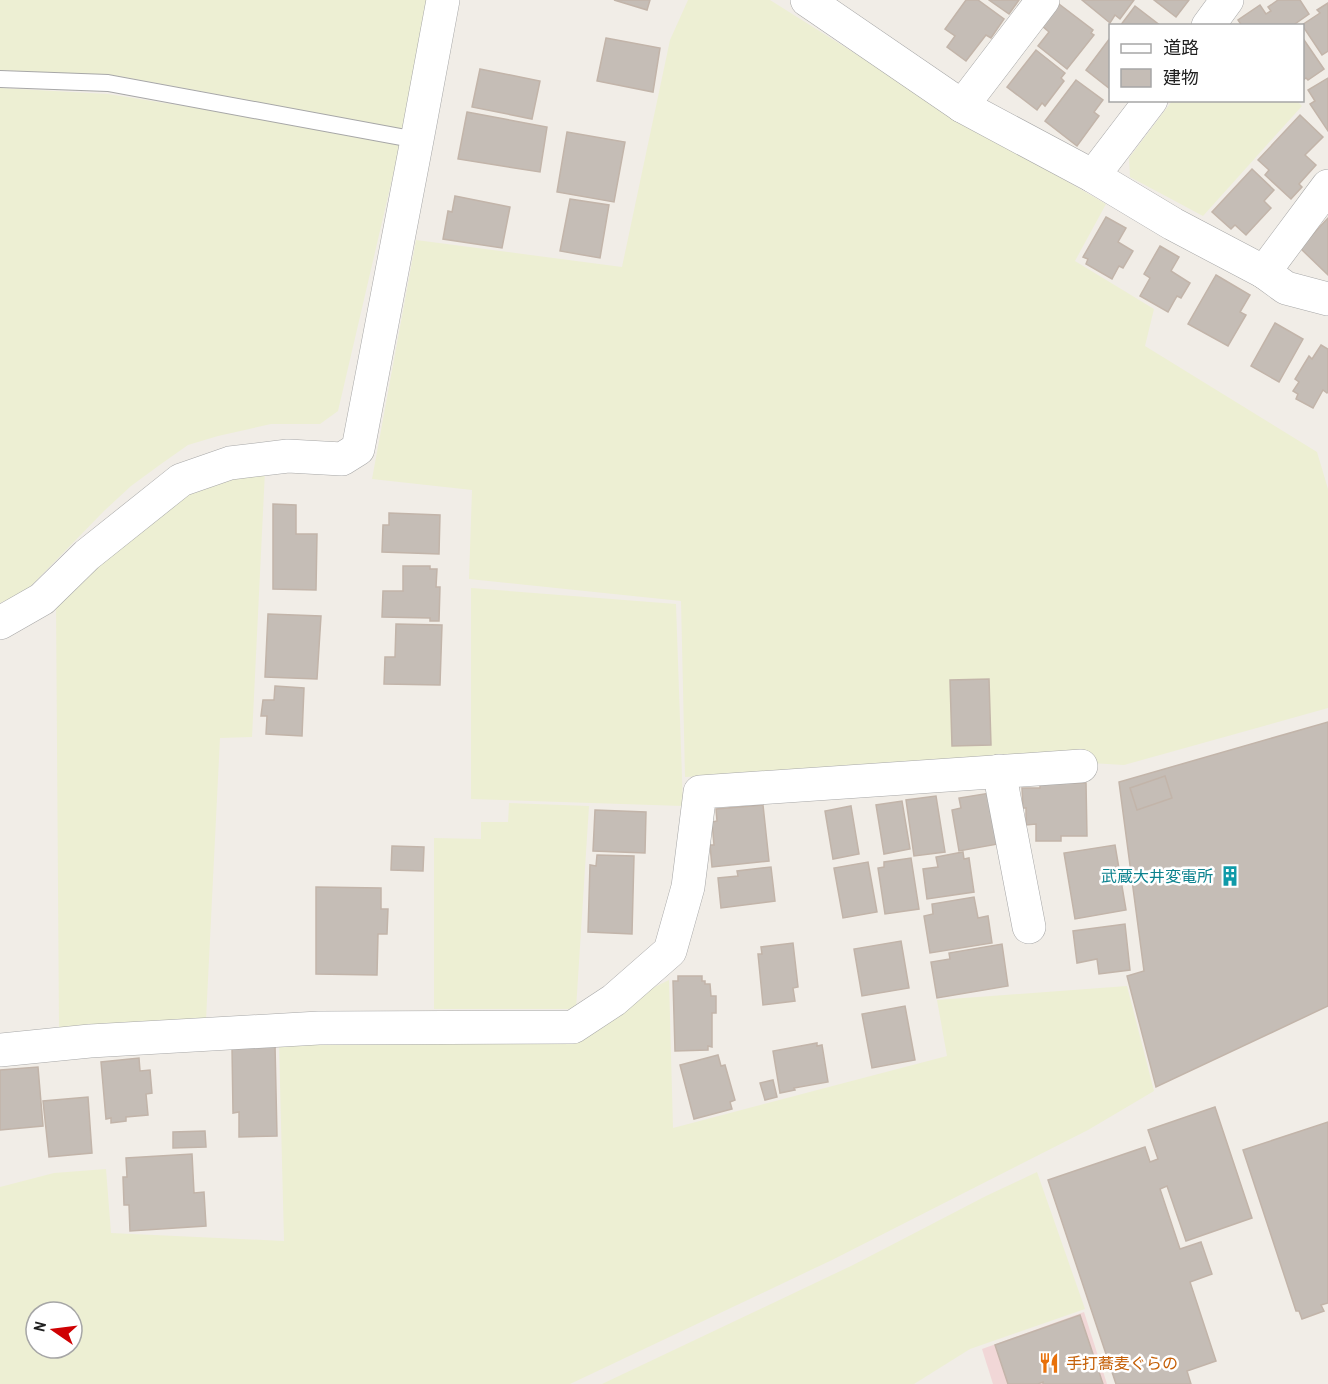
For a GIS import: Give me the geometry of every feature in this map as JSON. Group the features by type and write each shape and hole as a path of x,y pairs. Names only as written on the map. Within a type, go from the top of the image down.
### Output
{"street":[{"path":"0,623 42,599 87,555 181,480 230,463 288,456 342,459 358,448 442,0"},
{"path":"807,0 963,106 1094,176 1173,224 1264,272 1286,288 1328,299"},
{"path":"963,106 1043,0"},
{"path":"1209,24 1227,0"},
{"path":"1094,176 1150,102"},
{"path":"1264,272 1328,186"},
{"path":"0,1050 90,1041 319,1028 573,1027 614,1000 670,951 688,887 700,792 1081,766"},
{"path":"999,771 1029,927"}],"lane":[{"path":"0,79 108,83 417,140"}],"shaded area":[{"name":"手打蕎麦ぐらの","path":"1084,1312 1107,1384 993,1384 982,1349"}],"green space":[{"path":"0,0 430,0 408,130 119,76 0,70"},
{"path":"688,0 770,0 953,115 1106,204 1075,261 1154,309 1145,346 1317,452 1328,489 1328,708 1124,765 1024,759 685,777 681,601 469,579 472,490 372,479 416,240 622,267 670,40"},
{"path":"0,88 108,94 271,120 400,145 338,411 320,424 271,424 188,445 131,486 25,592 0,603"},
{"path":"1171,102 1298,102 1302,106 1203,216 1130,177 1129,158"},
{"path":"265,471 252,737 220,738 206,1020 59,1030 56,602 177,499 224,479"},
{"path":"471,588 676,604 683,806 471,799"},
{"path":"509,803 589,806 576,1009 434,1009 434,838 481,839 481,822 508,822"},
{"path":"669,980 673,1128 947,1056 937,1000 1127,986 1154,1091 1088,1130 832,1260 570,1384 0,1384 0,1187 54,1173 106,1169 111,1233 284,1241 279,1044 580,1037 632,998"},
{"path":"1037,1172 1085,1309 970,1349 914,1384 602,1384 853,1265"}],"building":[{"path":"614,0 650,0 647,10"},
{"path":"966,0 978,0 1004,19 991,38 986,35 966,61 947,47 955,36 945,29"},
{"path":"989,0 1019,0 1009,14"},
{"path":"1082,0 1134,0 1120,19 1115,15 1110,23"},
{"path":"1154,0 1189,0 1176,17"},
{"path":"1278,0 1300,0 1309,14 1295,24 1241,24 1238,20 1260,5 1266,14 1271,11 1268,7"},
{"path":"1328,3 1328,51 1322,55 1304,24 1320,13 1317,10"},
{"path":"1059,4 1093,30 1091,33 1094,35 1067,69 1038,46 1049,32 1042,26"},
{"path":"1135,6 1158,24 1122,24"},
{"path":"606,38 660,48 653,92 597,81"},
{"path":"1109,39 1109,88 1086,70"},
{"path":"1304,40 1324,69 1308,80 1304,80"},
{"path":"1036,50 1065,73 1061,78 1064,81 1045,106 1042,103 1037,110 1007,87"},
{"path":"480,69 540,81 532,119 472,107"},
{"path":"1328,78 1328,131 1310,104 1315,101 1308,90"},
{"path":"1076,80 1103,100 1094,112 1099,116 1077,146 1045,121"},
{"path":"467,112 547,127 540,172 458,159"},
{"path":"1300,115 1323,137 1305,155 1316,165 1299,184 1302,187 1291,199 1265,175 1269,170 1258,160"},
{"path":"567,132 625,142 614,202 557,192"},
{"path":"1252,169 1274,190 1264,201 1271,208 1246,235 1235,225 1231,229 1212,212"},
{"path":"455,196 510,207 502,248 443,239 448,211 452,212"},
{"path":"570,199 609,205 600,258 560,251"},
{"path":"1106,217 1126,228 1118,242 1133,251 1123,268 1119,266 1112,279 1086,264 1088,259 1083,257"},
{"path":"1328,218 1328,275 1300,248"},
{"path":"1160,246 1179,257 1171,271 1190,283 1181,298 1177,296 1168,312 1140,296 1150,278 1144,274"},
{"path":"1216,275 1250,295 1240,312 1246,315 1228,346 1188,324"},
{"path":"1275,323 1303,339 1279,382 1251,366"},
{"path":"1321,345 1328,349 1328,392 1323,390 1313,408 1296,399 1298,394 1293,391 1299,382 1295,379 1309,356 1312,359"},
{"path":"273,504 296,505 296,534 317,534 316,590 273,589"},
{"path":"389,513 440,515 439,554 382,552 383,525 389,525"},
{"path":"403,566 430,566 430,569 437,569 436,587 440,587 439,621 430,621 430,618 382,617 383,591 403,591"},
{"path":"268,614 321,616 317,679 265,677"},
{"path":"396,624 442,625 440,685 384,684 385,657 395,657"},
{"path":"989,679 991,745 952,746 950,680"},
{"path":"275,686 304,688 302,736 266,734 267,716 261,716 263,700 274,700"},
{"name":"武蔵大井変電所","path":"1328,722 1328,1006 1156,1087 1127,976 1144,971 1119,782"},
{"path":"1165,776 1172,798 1137,810 1130,788"},
{"path":"1040,783 1086,783 1087,836 1061,836 1061,841 1036,841 1036,824 1026,825 1026,808 1023,808 1022,788 1040,788"},
{"path":"990,793 998,844 959,851 952,810 961,808 959,798"},
{"path":"936,796 945,852 914,856 906,800"},
{"path":"902,801 910,849 884,854 876,805"},
{"path":"763,805 769,861 712,867 710,845 714,845 712,822 717,821 716,809"},
{"path":"851,806 859,854 833,859 825,811"},
{"path":"595,810 646,812 645,853 593,851"},
{"path":"1115,845 1126,910 1075,919 1064,853"},
{"path":"392,846 424,847 423,871 391,870"},
{"path":"963,852 964,859 969,858 974,892 927,899 923,869 938,867 936,857"},
{"path":"597,855 634,856 632,934 588,932 590,865 596,866"},
{"path":"911,858 919,909 885,914 878,868 884,867 884,862"},
{"path":"868,862 877,912 843,918 834,868"},
{"path":"771,867 775,901 721,908 718,878 738,876 737,871"},
{"path":"316,887 381,888 381,909 388,909 387,934 378,934 377,975 316,974"},
{"path":"974,897 978,918 988,916 992,943 930,953 924,916 933,914 932,904"},
{"path":"1125,924 1130,970 1099,974 1097,959 1077,963 1073,931"},
{"path":"901,941 909,988 862,996 854,949"},
{"path":"793,943 798,987 793,988 795,1001 763,1005 758,954 762,954 761,947"},
{"path":"1002,944 1008,986 937,998 931,962 950,959 949,953"},
{"path":"678,976 702,976 705,984 710,984 711,996 716,996 716,1013 712,1013 712,1047 708,1046 708,1050 675,1051 673,981 678,981"},
{"path":"905,1006 915,1060 872,1068 862,1014"},
{"path":"817,1043 817,1046 822,1045 828,1082 780,1093 773,1051"},
{"path":"275,1045 277,1136 239,1137 239,1112 233,1113 232,1047"},
{"path":"718,1055 721,1066 725,1065 735,1100 730,1102 732,1109 694,1119 680,1065"},
{"path":"139,1058 140,1071 150,1070 152,1093 146,1094 148,1115 126,1117 126,1121 111,1123 111,1118 106,1119 101,1062"},
{"path":"38,1067 43,1126 0,1130 0,1070"},
{"path":"773,1080 777,1097 765,1100 760,1083"},
{"path":"88,1097 92,1153 49,1157 43,1101"},
{"path":"1215,1107 1252,1218 1186,1241 1167,1186 1160,1189 1180,1249 1201,1242 1212,1274 1190,1282 1216,1361 1187,1371 1191,1384 1116,1384 1048,1180 1145,1147 1150,1162 1158,1159 1148,1130"},
{"path":"1328,1122 1328,1303 1321,1305 1324,1311 1302,1319 1299,1311 1296,1311 1243,1150"},
{"path":"205,1131 206,1147 173,1148 173,1132"},
{"path":"192,1154 194,1193 204,1192 206,1226 130,1231 129,1205 124,1205 123,1177 127,1177 126,1158"},
{"name":"手打蕎麦ぐらの","path":"1080,1315 1103,1384 1043,1384 1043,1382 1008,1384 995,1345"}],"place":[{"name":"武蔵大井変電所","path":"1230,876"},
{"name":"手打蕎麦ぐらの","path":"1049,1363"}]}
